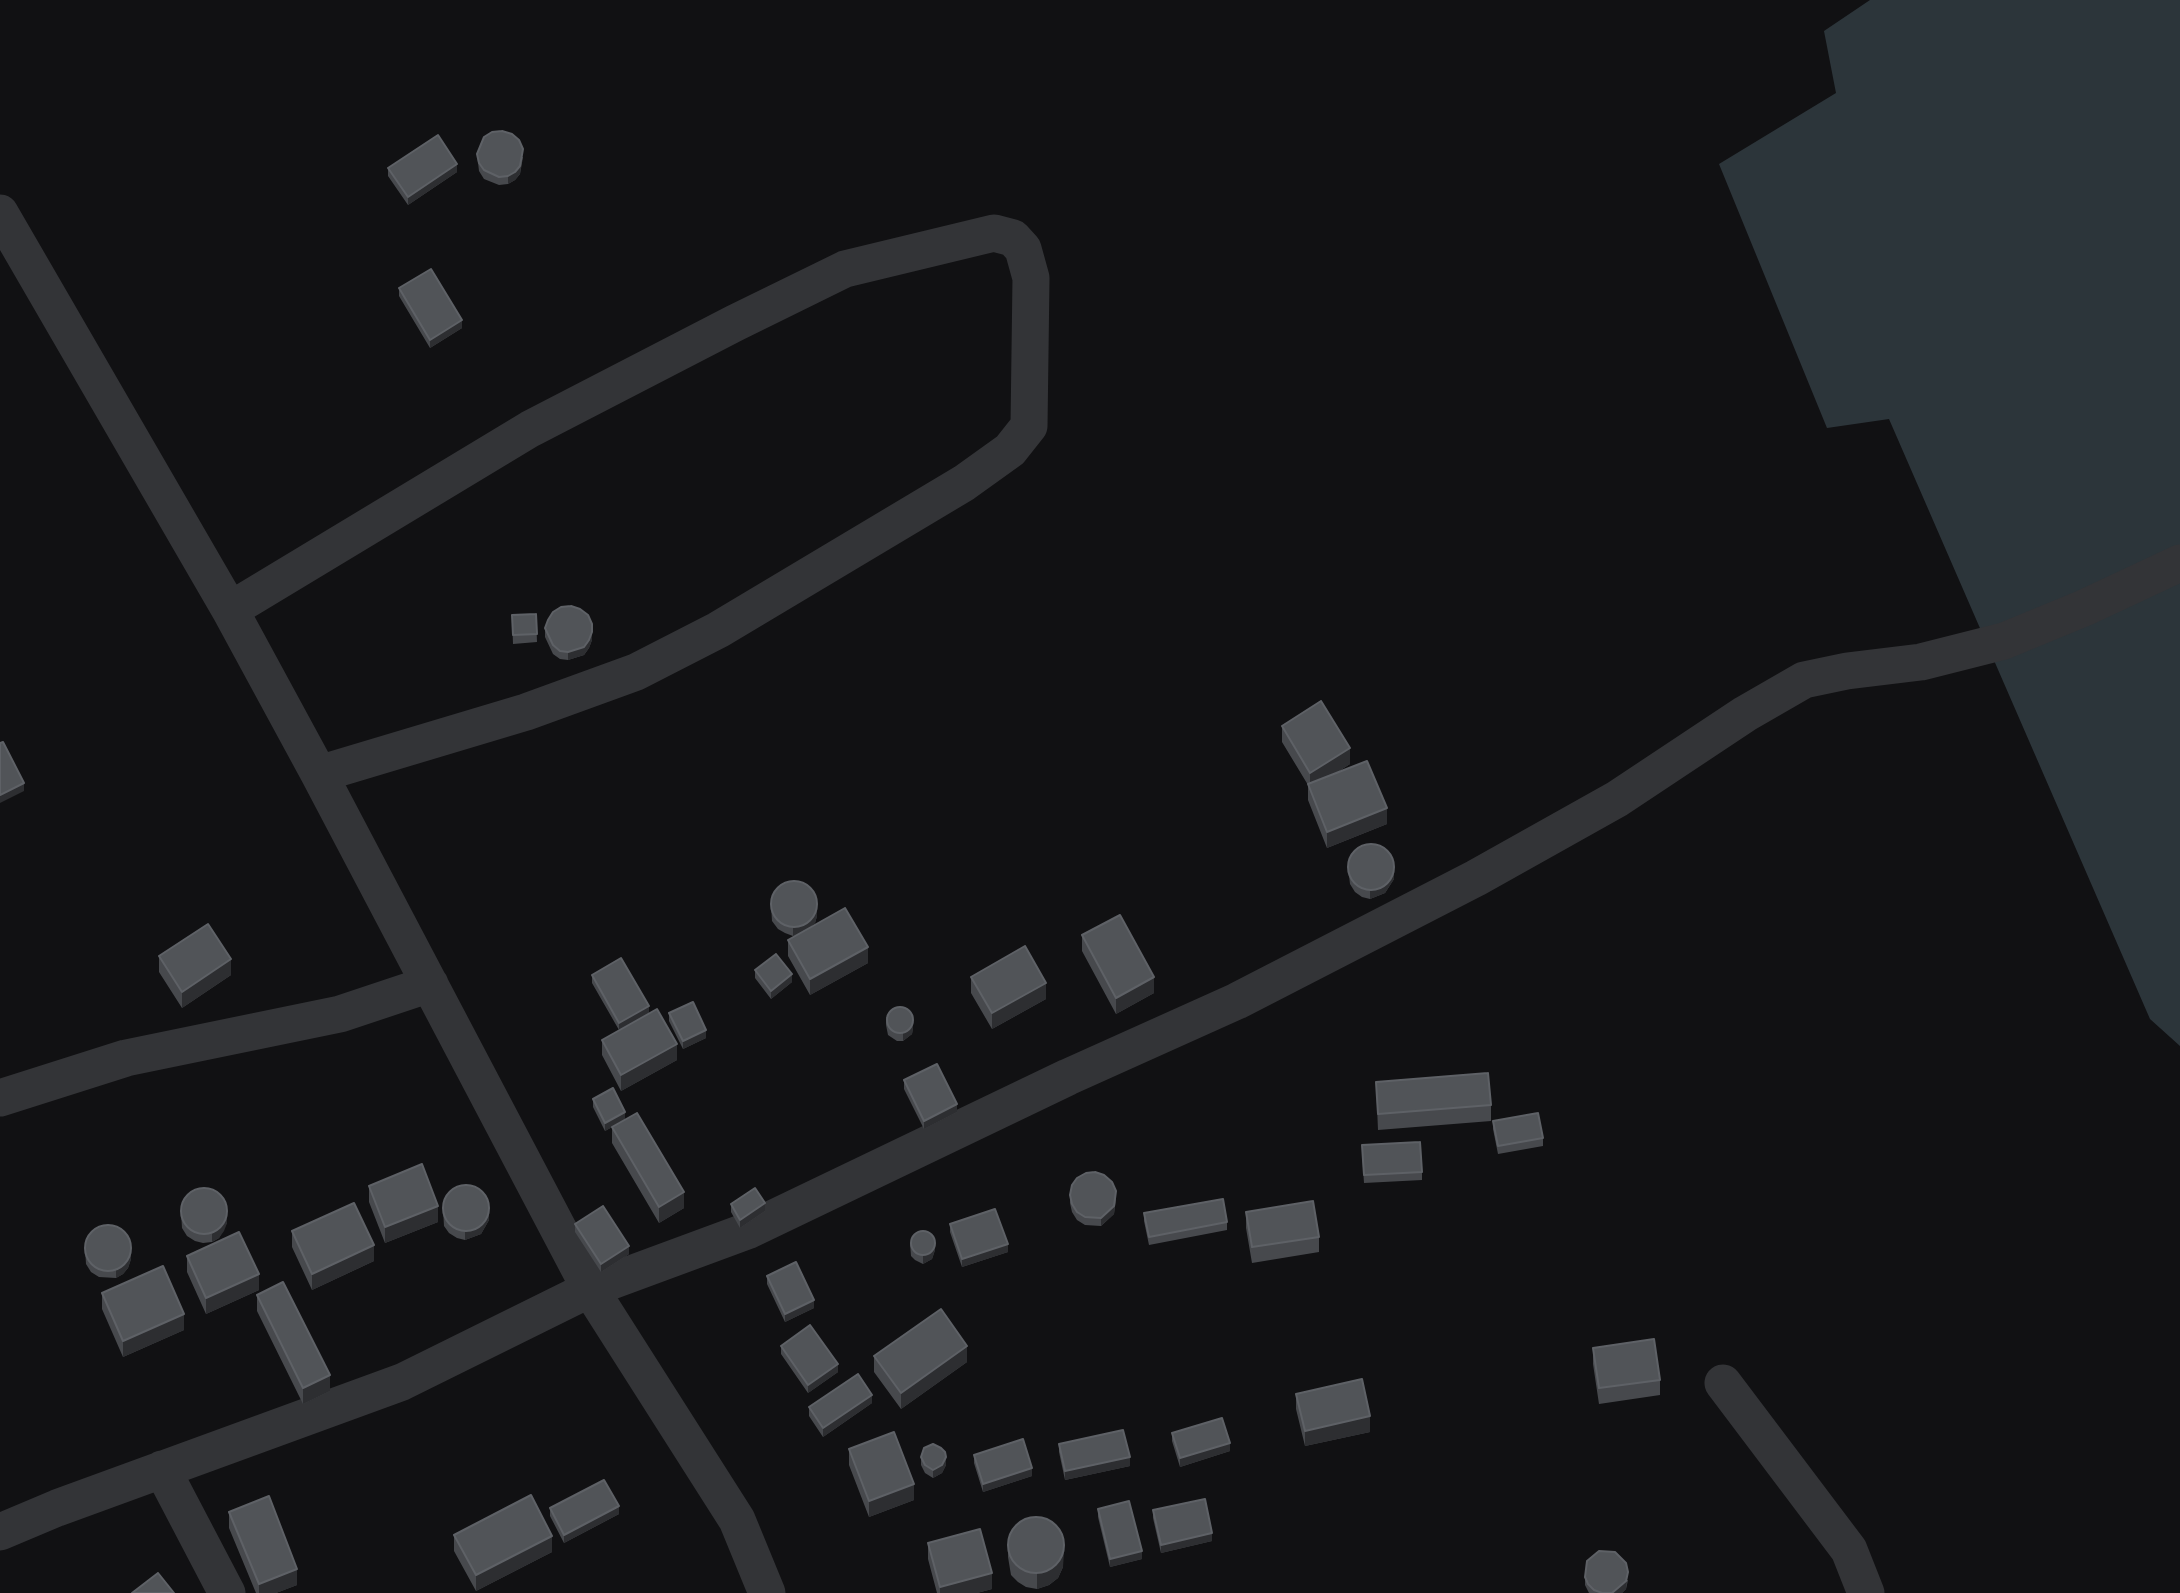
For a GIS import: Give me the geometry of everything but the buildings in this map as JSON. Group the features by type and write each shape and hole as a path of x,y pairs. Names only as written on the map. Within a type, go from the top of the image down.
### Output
{"street":[{"path":"4,226 230,610 320,774 590,1289 737,1520 767,1593"},
{"path":"230,610 530,429 845,268 994,233 1013,238 1023,249 1031,278 1029,426 1010,450 964,483 730,623 636,672 526,712 320,774"},
{"path":"0,1532 57,1508 402,1382 590,1289 747,1231 1068,1077 1237,1001 1476,878 1617,799 1745,714 1804,680 1847,671 1921,662 2004,641 2084,608 2180,563"},
{"path":"0,1098 127,1058 340,1014 429,984"},
{"path":"1723,1383 1849,1550 1866,1593"},
{"path":"162,1469 227,1593"}],"shaded area":[{"path":"1870,0 2180,0 2180,1046 2150,1019 1889,419 1827,428 1719,164 1836,93 1824,31"}]}
